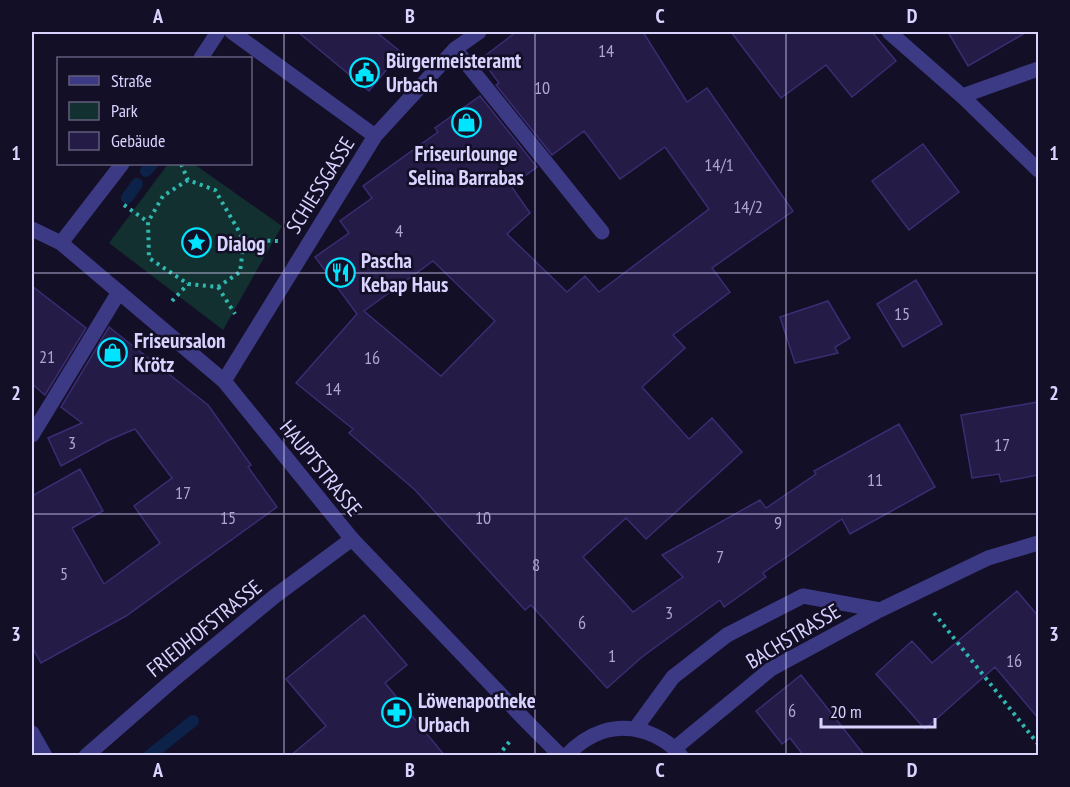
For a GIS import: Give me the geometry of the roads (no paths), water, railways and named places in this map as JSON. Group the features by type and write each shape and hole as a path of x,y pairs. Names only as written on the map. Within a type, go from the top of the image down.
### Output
{"street":[{"path":"202,57 218,32"},
{"path":"232,32 375,136"},
{"name":"SCHIESSGASSE","path":"224,381 375,136 455,49 480,32"},
{"path":"889,32 962,96 1038,170"},
{"path":"455,49 602,232"},
{"path":"962,96 1038,69"},
{"path":"61,243 121,165"},
{"name":"HAUPTSTRASSE","path":"32,229 61,243 224,381 352,539 528,723 564,756"},
{"path":"32,435 119,292"},
{"name":"FRIEDHOFSTRASSE","path":"86,756 275,596 352,539"},
{"name":"BACHSTRASSE","path":"678,752 771,669 880,610 988,558 1038,543"},
{"name":"BACHSTRASSE","path":"635,729 674,677 682,670 727,635 803,596 880,610"},
{"path":"564,756 577,744 595,734 615,728 635,729 656,736 678,752"},
{"path":"32,733 45,756"}],"waterway":[{"path":"146,171 151,165"},
{"path":"127,198 137,184"},
{"path":"149,756 193,721"}],"place":[{"name":"Bürgermeisteramt Urbach","path":"365,72"},
{"name":"Friseurlounge Selina Barrabas","path":"466,122"},
{"name":"Dialog","path":"196,243"},
{"name":"Pascha Kebap Haus","path":"340,272"},
{"name":"Friseursalon Krötz","path":"113,352"},
{"name":"Löwenapotheke Urbach","path":"397,712"}]}
